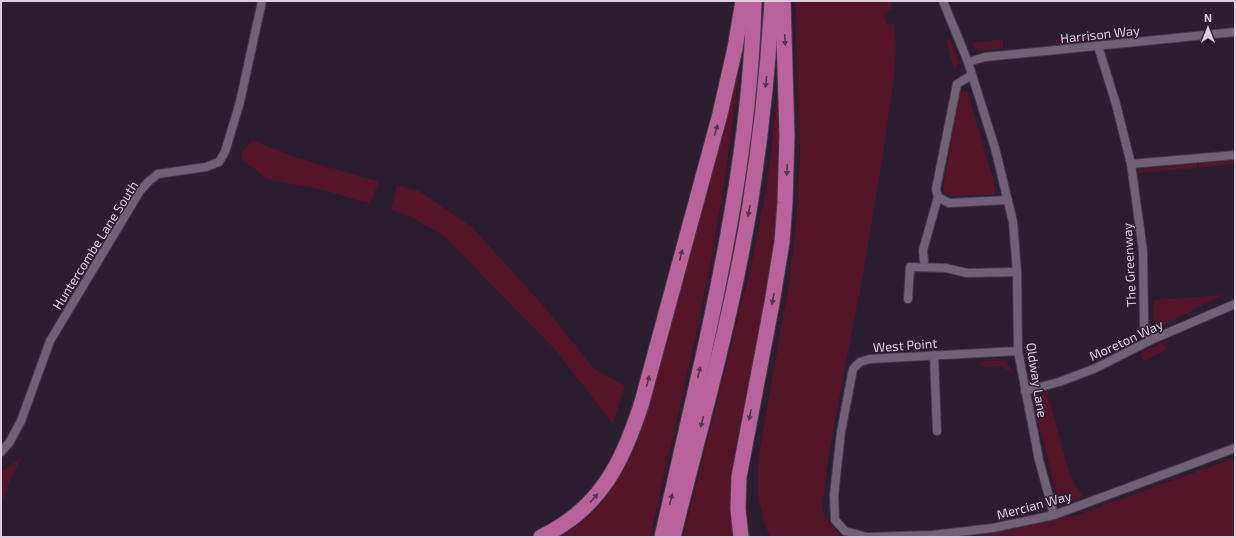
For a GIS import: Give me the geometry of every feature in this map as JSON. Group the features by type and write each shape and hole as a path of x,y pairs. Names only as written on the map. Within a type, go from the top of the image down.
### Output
{"highway":[{"path":"541,537 574,517 595,497 614,472 630,437 642,402 720,114 736,48 743,1"},
{"path":"662,537 718,285 734,203 746,118 754,27 754,1"},
{"path":"673,537 723,336 748,220 764,111 772,1"},
{"path":"741,537 738,509 739,477 782,242 787,135 783,1"}],"street":[{"name":"Huntercombe Lane South","path":"1,452 9,443 21,421 50,341 140,191 158,174 206,167 219,162 225,152 240,102 262,1"},
{"name":"Oldway Lane","path":"943,1 968,62 995,148 1013,222 1017,272 1018,351 1039,460 1054,515"},
{"name":"Harrison Way","path":"968,62 985,57 1235,32"},
{"name":"The Greenway","path":"1098,46 1116,104 1131,164 1143,251 1144,325 1151,340"},
{"path":"924,261 923,250 938,197 936,189 957,84 972,75"},
{"path":"1131,164 1235,155"},
{"path":"938,197 949,203 1008,200"},
{"path":"908,299 910,267 946,268 967,273 1017,272"},
{"name":"Moreton Way","path":"1025,391 1059,382 1096,368 1151,340 1235,304"},
{"name":"West Point","path":"835,520 834,495 841,432 853,369 860,362 870,359 1018,351"},
{"path":"934,355 937,431"},
{"name":"Mercian Way","path":"835,520 845,531 867,537 932,535 993,528 1054,515 1235,448"}],"shaded area":[{"path":"795,1 891,1 892,10 883,14 887,25 894,23 896,48 894,77 882,161 866,257 828,458 822,510 828,521 842,537 770,537 763,520 761,506 758,502 758,459 790,278 797,214 800,156"},
{"path":"1101,33 1100,42 1057,47 1056,40 1060,38"},
{"path":"950,38 959,64 954,70 946,40"},
{"path":"1003,39 1003,48 980,50 975,48 971,43"},
{"path":"740,61 730,145 712,253 693,348 650,537 561,537 584,520 605,499 620,477 640,436"},
{"path":"778,89 781,152 778,222 768,297 765,297 732,469 731,515 735,537 683,537 751,267 767,184"},
{"path":"967,90 996,189 994,195 950,196 944,192 944,182 960,92"},
{"path":"253,140 315,163 379,181 370,204 327,191 268,179 242,160 242,152"},
{"path":"1235,160 1235,164 1199,168 1199,163"},
{"path":"1197,164 1197,168 1138,173 1139,169"},
{"path":"397,185 419,191 472,227 547,310 594,369 625,386 613,424 557,352 445,237 410,216 391,210"},
{"path":"1223,295 1163,325 1153,320 1154,300"},
{"path":"1163,342 1167,349 1144,362 1140,354"},
{"path":"1005,360 1014,374 1001,366 980,367 979,362"},
{"path":"1047,392 1070,475 1083,497 1067,501 1057,495 1034,405 1039,395"},
{"path":"21,458 8,485 1,506 1,472"},
{"path":"1235,458 1235,537 968,537 1074,516"}]}
